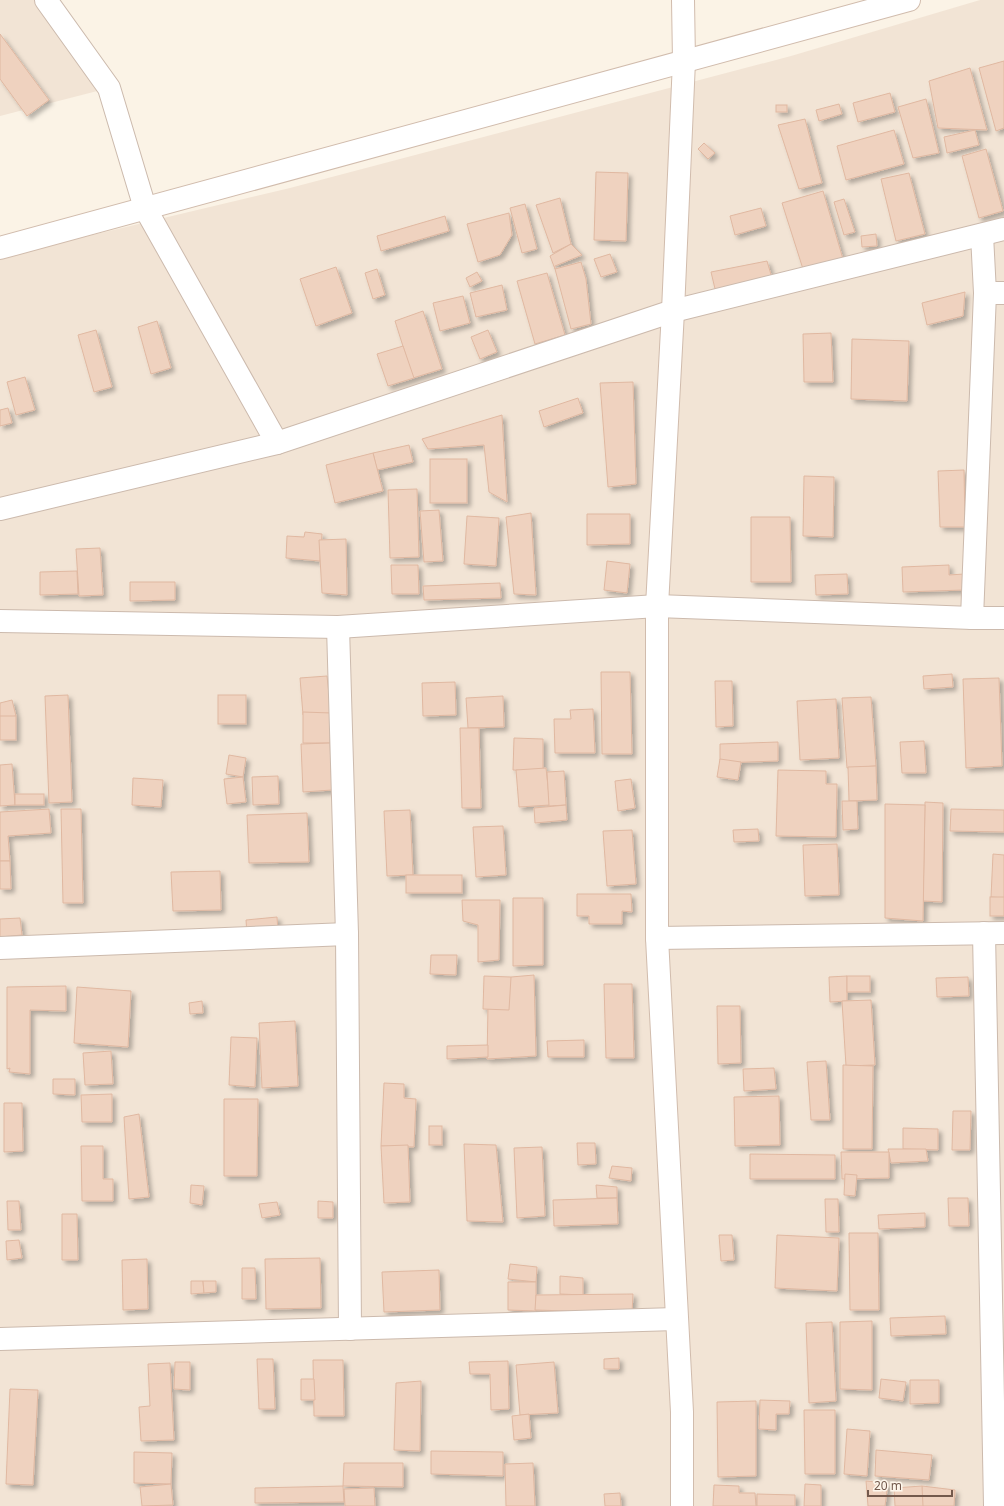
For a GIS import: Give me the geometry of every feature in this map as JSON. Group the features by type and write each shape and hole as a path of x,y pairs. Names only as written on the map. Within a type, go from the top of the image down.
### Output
{"street":[{"path":"46,0 109,88 145,208 277,443"},
{"path":"682,1506 682,1412 657,938 657,606 673,312 684,61 683,0"},
{"path":"0,248 909,0"},
{"path":"0,509 277,443 673,312 1004,229"},
{"path":"972,618 994,293 982,235"},
{"path":"0,621 338,627 657,606 1004,618"},
{"path":"338,627 347,934 350,1329"},
{"path":"657,938 994,933 998,1321 995,1506"},
{"path":"0,948 347,934"},
{"path":"0,1339 676,1319"}],"shaded area":[{"path":"0,0 46,0 109,88 0,116"},
{"path":"980,0 1004,0 1004,1506 0,1506 0,257 290,188 791,56"}],"building":[{"path":"0,34 49,100 27,116 0,79"},
{"path":"1004,61 1004,128 996,131 979,68"},
{"path":"970,68 987,130 938,128 929,81"},
{"path":"890,93 895,112 858,122 853,103"},
{"path":"926,99 939,153 913,158 898,107"},
{"path":"839,104 842,114 819,121 816,110"},
{"path":"776,105 787,105 787,112 776,112"},
{"path":"805,119 822,183 799,189 778,125"},
{"path":"894,130 904,164 846,180 837,146"},
{"path":"975,130 979,145 947,153 944,137"},
{"path":"704,143 715,153 708,159 698,149"},
{"path":"986,149 1003,211 979,218 962,156"},
{"path":"596,172 628,173 626,241 594,240"},
{"path":"909,173 925,234 896,241 881,179"},
{"path":"823,191 843,259 803,269 782,203"},
{"path":"560,198 571,244 553,253 536,205"},
{"path":"844,199 855,232 844,235 834,202"},
{"path":"525,204 537,249 522,253 510,208"},
{"path":"761,208 766,226 735,235 730,216"},
{"path":"509,213 512,235 500,255 478,262 467,224"},
{"path":"445,216 449,231 381,251 377,236"},
{"path":"876,234 877,246 862,247 861,236"},
{"path":"571,244 582,255 555,266 555,269 550,256"},
{"path":"610,254 617,272 601,277 594,259"},
{"path":"767,261 772,278 716,293 711,272"},
{"path":"581,262 586,279 591,324 571,329 555,269"},
{"path":"336,267 352,313 316,326 300,279"},
{"path":"377,269 385,295 373,299 365,273"},
{"path":"477,272 482,281 470,287 466,278"},
{"path":"547,273 565,335 535,344 517,281"},
{"path":"502,285 507,310 476,317 470,293"},
{"path":"965,292 963,316 927,325 922,303"},
{"path":"463,296 470,323 440,331 433,303"},
{"path":"423,311 442,369 413,378 395,321"},
{"path":"157,321 171,368 151,374 138,327"},
{"path":"96,330 112,387 94,392 78,335"},
{"path":"488,330 497,352 480,359 471,337"},
{"path":"831,333 833,382 804,382 803,334"},
{"path":"852,339 909,341 907,401 851,399"},
{"path":"403,346 414,378 388,386 377,354"},
{"path":"25,377 35,410 16,415 7,382"},
{"path":"633,382 636,484 608,487 600,383"},
{"path":"578,398 583,413 544,427 539,411"},
{"path":"8,408 12,423 0,426 0,410"},
{"path":"502,415 507,502 489,492 484,445 428,449 422,439"},
{"path":"409,445 413,462 377,470 373,453"},
{"path":"373,453 383,491 335,503 326,465"},
{"path":"430,459 467,459 467,503 430,503"},
{"path":"964,470 965,527 940,527 938,471"},
{"path":"804,476 834,477 833,537 803,536"},
{"path":"417,489 419,557 390,558 388,490"},
{"path":"439,510 443,561 424,562 420,511"},
{"path":"531,513 536,595 514,594 506,517"},
{"path":"587,514 630,514 630,544 587,545"},
{"path":"467,516 499,518 496,566 464,564"},
{"path":"751,517 790,517 791,582 751,582"},
{"path":"305,532 322,534 320,561 286,558 287,536 304,537"},
{"path":"346,539 347,595 322,593 319,540"},
{"path":"100,548 103,595 79,596 76,549"},
{"path":"607,561 630,564 627,593 604,590"},
{"path":"391,565 418,565 419,594 392,594"},
{"path":"949,565 949,575 964,574 964,590 903,592 902,567"},
{"path":"77,571 78,594 40,595 40,572"},
{"path":"847,574 848,594 816,595 815,575"},
{"path":"130,582 175,582 175,600 130,601"},
{"path":"500,583 501,598 424,600 423,586"},
{"path":"601,672 630,672 632,754 602,754"},
{"path":"952,674 953,687 924,689 923,676"},
{"path":"327,676 331,713 303,715 300,678"},
{"path":"999,678 1002,766 966,768 963,679"},
{"path":"715,681 732,681 733,726 716,727"},
{"path":"455,682 456,715 423,716 422,683"},
{"path":"68,695 72,802 49,803 45,696"},
{"path":"218,695 246,695 246,724 218,724"},
{"path":"503,696 504,727 468,728 466,698"},
{"path":"871,697 876,766 847,768 842,698"},
{"path":"836,699 839,758 800,760 797,701"},
{"path":"12,700 16,716 0,719 0,703"},
{"path":"593,709 595,753 555,753 554,719 571,719 570,710"},
{"path":"303,712 331,713 330,743 303,743"},
{"path":"0,716 16,716 16,740 0,740"},
{"path":"460,728 479,728 481,808 462,808"},
{"path":"514,738 543,739 543,771 513,770"},
{"path":"924,741 926,773 902,773 900,742"},
{"path":"778,742 778,761 720,763 720,744"},
{"path":"330,743 332,790 303,792 301,744"},
{"path":"229,755 246,758 243,777 226,774"},
{"path":"720,759 741,762 738,780 717,777"},
{"path":"12,764 15,805 0,806 0,765"},
{"path":"876,766 877,800 849,801 848,767"},
{"path":"546,768 550,805 519,807 516,770"},
{"path":"778,770 826,771 826,784 837,784 836,837 776,836"},
{"path":"564,771 566,805 549,806 547,772"},
{"path":"278,776 279,804 253,805 252,777"},
{"path":"243,777 246,802 227,804 224,779"},
{"path":"133,778 163,780 161,807 132,805"},
{"path":"631,779 635,808 618,811 615,781"},
{"path":"15,794 44,794 44,805 15,805"},
{"path":"842,801 857,801 858,829 843,830"},
{"path":"925,802 943,803 942,902 923,901"},
{"path":"885,804 925,805 923,921 885,918"},
{"path":"566,805 567,820 535,823 534,808"},
{"path":"49,809 51,833 8,836 10,861 0,861 0,812"},
{"path":"61,809 81,809 83,903 63,903"},
{"path":"951,809 1004,810 1004,832 950,831"},
{"path":"410,810 413,875 387,876 384,811"},
{"path":"307,813 309,862 249,863 247,815"},
{"path":"503,826 506,875 476,877 473,827"},
{"path":"758,829 759,841 734,842 733,830"},
{"path":"632,830 636,884 607,886 603,831"},
{"path":"837,844 839,895 805,896 803,845"},
{"path":"993,854 1004,855 1004,898 991,897"},
{"path":"0,861 10,861 11,889 0,889"},
{"path":"220,871 221,910 173,911 171,872"},
{"path":"406,875 462,875 462,893 406,893"},
{"path":"577,894 631,894 632,912 622,911 622,924 589,924 589,916 577,916"},
{"path":"990,897 1004,897 1004,916 990,916"},
{"path":"513,898 543,898 543,965 513,966"},
{"path":"462,900 500,900 499,960 478,962 478,925 463,921"},
{"path":"277,917 278,932 247,934 246,920"},
{"path":"20,918 22,935 0,937 0,919"},
{"path":"431,955 457,955 456,975 430,974"},
{"path":"534,975 536,1056 487,1059 488,1007 508,1008 508,980 511,977"},
{"path":"484,976 511,977 509,1010 483,1009"},
{"path":"847,976 847,1001 830,1002 829,977"},
{"path":"847,976 870,976 870,992 847,992"},
{"path":"968,977 969,996 937,997 936,978"},
{"path":"604,984 632,984 634,1058 606,1058"},
{"path":"66,986 66,1011 30,1010 30,1074 9,1072 10,1068 7,1069 7,987"},
{"path":"77,987 131,991 128,1047 74,1043"},
{"path":"871,1000 875,1065 846,1066 842,1001"},
{"path":"202,1001 203,1013 190,1014 189,1003"},
{"path":"717,1006 740,1006 741,1063 718,1064"},
{"path":"295,1021 298,1086 262,1088 259,1023"},
{"path":"231,1037 257,1038 255,1087 229,1085"},
{"path":"584,1040 584,1057 548,1057 547,1041"},
{"path":"488,1045 488,1057 447,1059 447,1046"},
{"path":"111,1051 113,1084 85,1085 83,1053"},
{"path":"826,1061 830,1120 811,1120 807,1062"},
{"path":"843,1065 873,1066 872,1149 843,1149"},
{"path":"774,1068 776,1089 744,1091 743,1069"},
{"path":"53,1079 75,1079 75,1095 53,1094"},
{"path":"384,1083 404,1084 404,1098 416,1099 414,1147 381,1146"},
{"path":"112,1094 112,1122 82,1122 81,1095"},
{"path":"779,1096 780,1145 735,1146 734,1097"},
{"path":"224,1099 258,1099 257,1176 224,1176"},
{"path":"4,1103 22,1103 23,1151 4,1152"},
{"path":"953,1111 971,1111 970,1150 952,1150"},
{"path":"139,1114 149,1197 129,1199 124,1117"},
{"path":"429,1126 442,1126 442,1145 429,1145"},
{"path":"903,1128 938,1129 938,1150 903,1149"},
{"path":"577,1143 595,1143 596,1164 578,1165"},
{"path":"464,1144 496,1145 503,1222 467,1221"},
{"path":"408,1145 410,1202 384,1203 381,1146"},
{"path":"81,1146 103,1146 103,1179 113,1179 113,1201 82,1201"},
{"path":"542,1147 545,1216 517,1218 514,1148"},
{"path":"888,1149 926,1149 928,1161 891,1163"},
{"path":"841,1152 889,1152 889,1178 842,1179"},
{"path":"750,1154 835,1155 835,1179 750,1179"},
{"path":"612,1166 632,1168 631,1181 609,1178"},
{"path":"845,1174 857,1175 855,1196 844,1195"},
{"path":"191,1185 204,1186 202,1205 190,1203"},
{"path":"596,1185 617,1187 617,1198 597,1198"},
{"path":"617,1198 618,1224 554,1226 553,1200"},
{"path":"948,1198 968,1198 969,1226 949,1226"},
{"path":"825,1199 838,1199 839,1232 826,1232"},
{"path":"7,1201 19,1201 21,1230 8,1230"},
{"path":"318,1201 333,1202 333,1218 318,1218"},
{"path":"277,1202 280,1215 262,1218 259,1204"},
{"path":"925,1213 925,1227 879,1229 878,1215"},
{"path":"62,1214 77,1214 78,1260 62,1260"},
{"path":"849,1233 878,1233 879,1310 850,1310"},
{"path":"719,1235 732,1235 734,1260 721,1261"},
{"path":"777,1235 839,1238 837,1291 775,1288"},
{"path":"19,1240 22,1258 7,1260 6,1241"},
{"path":"320,1258 321,1308 266,1309 265,1259"},
{"path":"147,1259 148,1309 123,1310 122,1260"},
{"path":"510,1264 537,1267 536,1282 508,1279"},
{"path":"242,1268 255,1268 256,1299 242,1299"},
{"path":"439,1270 440,1310 384,1312 382,1272"},
{"path":"560,1276 583,1278 583,1295 560,1294"},
{"path":"191,1281 203,1281 204,1293 191,1294"},
{"path":"203,1281 216,1281 216,1292 204,1293"},
{"path":"508,1282 536,1282 536,1311 508,1310"},
{"path":"633,1294 632,1313 535,1310 536,1295"},
{"path":"945,1316 946,1334 891,1336 890,1318"},
{"path":"872,1321 872,1390 840,1389 840,1322"},
{"path":"832,1322 836,1401 809,1403 806,1323"},
{"path":"619,1358 619,1369 604,1369 604,1359"},
{"path":"257,1359 273,1359 275,1409 259,1409"},
{"path":"313,1360 343,1360 344,1416 314,1416"},
{"path":"508,1361 509,1409 491,1410 490,1374 470,1374 469,1362"},
{"path":"175,1362 190,1362 190,1390 174,1389"},
{"path":"554,1362 558,1413 520,1415 516,1365"},
{"path":"170,1363 174,1440 141,1441 139,1407 150,1406 148,1364"},
{"path":"301,1379 314,1379 315,1400 301,1400"},
{"path":"881,1379 906,1382 903,1401 879,1398"},
{"path":"910,1380 939,1380 939,1403 910,1404"},
{"path":"421,1381 420,1451 394,1450 396,1383"},
{"path":"10,1389 38,1390 33,1485 6,1484"},
{"path":"760,1400 790,1401 789,1414 776,1414 776,1430 759,1429"},
{"path":"756,1401 756,1476 718,1477 717,1402"},
{"path":"804,1410 835,1410 835,1474 805,1474"},
{"path":"529,1414 531,1438 514,1440 512,1416"},
{"path":"847,1429 870,1431 867,1476 844,1474"},
{"path":"876,1450 932,1455 929,1480 875,1476"},
{"path":"431,1451 503,1452 503,1476 431,1474"},
{"path":"134,1452 172,1453 171,1484 134,1483"},
{"path":"344,1463 403,1463 403,1487 343,1486"},
{"path":"533,1463 535,1506 506,1506 505,1464"},
{"path":"866,1481 888,1483 885,1506 868,1506"},
{"path":"171,1484 173,1505 142,1506 140,1487"},
{"path":"805,1484 821,1485 821,1506 804,1506"},
{"path":"714,1485 739,1486 739,1493 755,1493 756,1506 713,1506"},
{"path":"343,1486 344,1502 255,1503 255,1488"},
{"path":"922,1486 955,1490 954,1506 920,1506"},
{"path":"922,1486 923,1506 895,1506 894,1488"},
{"path":"374,1488 375,1506 345,1506 344,1489"},
{"path":"620,1493 621,1506 605,1506 604,1494"},
{"path":"757,1494 795,1495 795,1506 757,1506"}]}
